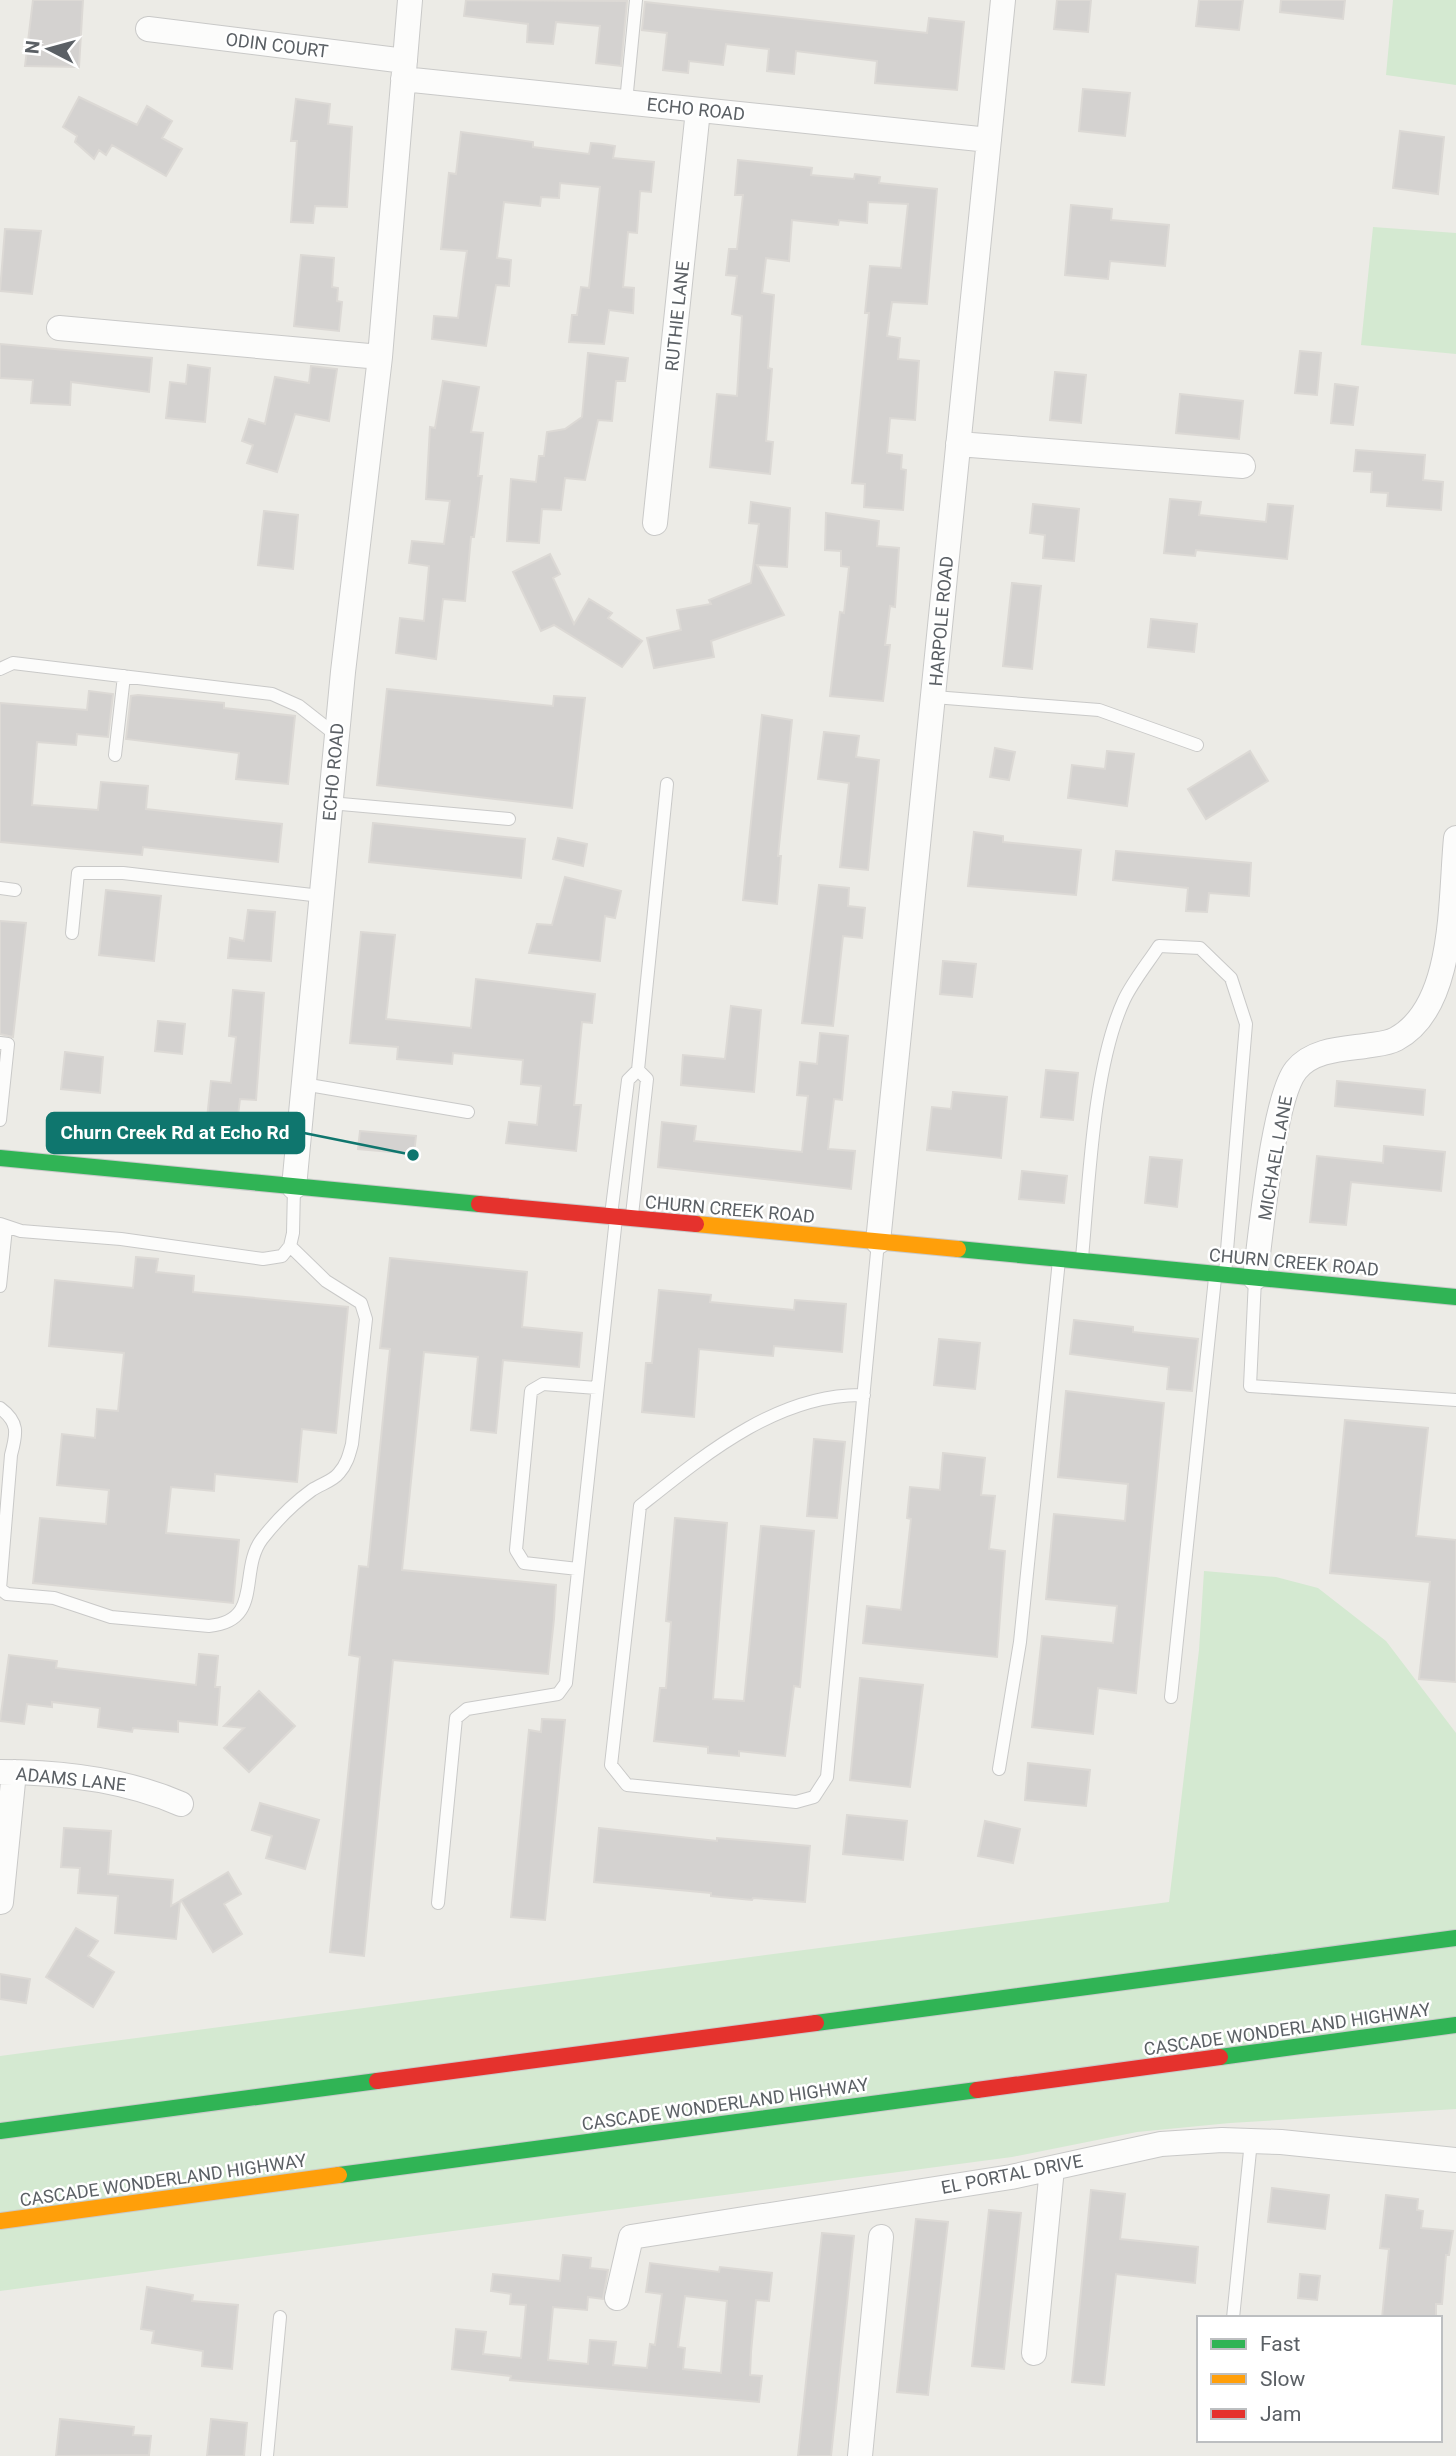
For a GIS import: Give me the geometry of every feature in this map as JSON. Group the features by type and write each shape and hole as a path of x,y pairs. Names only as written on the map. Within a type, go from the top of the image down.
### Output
{"main road":[{"name":"CHURN CREEK ROAD","path":"0,1158 1456,1297"},
{"path":"0,2131 1456,1938"},
{"name":"CASCADE WONDERLAND HIGHWAY","path":"0,2221 1456,2025"}],"street":[{"name":"ECHO ROAD","path":"294,1187 337,735 380,357 410,0"},
{"name":"HARPOLE ROAD","path":"878,1242 1003,0"},
{"name":"ODIN COURT","path":"148,29 404,70"},
{"name":"ECHO ROAD","path":"404,70 626,102 989,140"},
{"name":"RUTHIE LANE","path":"655,523 698,110"},
{"path":"59,328 380,357"},
{"path":"958,444 1242,466"},
{"name":"MICHAEL LANE","path":"1255,1278 1278,1125 1288,1084 1296,1070 1318,1055 1396,1039 1425,1015 1437,989 1445,949 1456,838"},
{"path":"1,1902 7,1772"},
{"name":"ADAMS LANE","path":"7,1772 117,1782 152,1791 181,1804"},
{"name":"EL PORTAL DRIVE","path":"617,2298 631,2237 1052,2168 1161,2144 1251,2141 1456,2160"},
{"path":"1034,2353 1052,2168"},
{"path":"860,2456 881,2237"}],"lane":[{"path":"626,102 636,0"},
{"path":"0,669 13,663 272,694 299,706 337,735"},
{"path":"115,755 124,676"},
{"path":"934,696 1099,710 1197,745"},
{"path":"620,1218 628,1080 638,1070 667,784"},
{"path":"330,803 509,819"},
{"path":"72,933 78,873 123,873 321,897"},
{"path":"0,888 15,890"},
{"path":"1082,1262 1091,1159 1107,1055 1124,1000 1159,946 1200,948 1231,978 1246,1024 1171,1697"},
{"path":"0,1043 8,1044 0,1120"},
{"path":"438,1903 457,1718 467,1709 558,1694 566,1682 597,1388 620,1218 647,1079 638,1070"},
{"path":"303,1084 468,1112"},
{"path":"0,1286 3,1226 263,1259 282,1256 290,1246 294,1187"},
{"path":"864,1395 833,1395 778,1412 691,1466 640,1506 611,1765 627,1785 796,1802 814,1797 827,1776 864,1395 878,1242"},
{"path":"0,1408 13,1418 17,1433 11,1455 0,1589 7,1594 76,1603 111,1617 209,1626 225,1625 236,1617 245,1605 254,1552 263,1538 295,1504 337,1476 348,1461 352,1444 366,1319 361,1303 349,1292 326,1282 290,1246"},
{"path":"999,1769 1020,1642 1059,1259"},
{"path":"1255,1278 1250,1386 1456,1400"},
{"path":"578,1569 524,1563 516,1550 531,1391 537,1387 597,1388"},
{"path":"1233,2316 1251,2141"},
{"path":"267,2456 280,2317"}],"green space":[{"path":"1393,0 1456,0 1456,85 1386,75"},
{"path":"1373,227 1456,233 1456,354 1361,345"},
{"path":"1204,1571 1276,1577 1318,1588 1386,1641 1456,1733 1456,2109 1230,2123 1137,2132 1012,2157 0,2291 0,2056 1169,1902 1199,1650"}],"building":[{"path":"33,0 83,0 79,67 25,66"},
{"path":"466,0 627,1 621,66 596,63 600,26 556,22 553,44 527,42 528,24 464,16"},
{"path":"1057,0 1091,0 1088,32 1054,29"},
{"path":"1199,0 1243,0 1239,30 1196,26"},
{"path":"1281,0 1345,0 1343,19 1280,12"},
{"path":"645,2 927,33 929,18 964,22 957,90 875,83 877,61 796,51 794,74 767,71 769,49 726,44 723,65 689,61 688,73 663,70 667,33 642,30"},
{"path":"1083,89 1130,93 1125,136 1079,131"},
{"path":"79,97 137,125 147,106 172,121 162,138 182,149 166,176 112,145 106,155 99,150 94,159 75,142 77,136 63,127"},
{"path":"296,99 330,104 328,124 352,127 347,207 315,206 313,223 291,222 297,141 291,141"},
{"path":"1400,131 1444,137 1438,194 1393,188"},
{"path":"461,132 533,142 533,147 589,154 591,143 615,146 613,158 654,162 651,192 640,191 637,233 628,232 623,287 634,288 633,313 609,310 604,344 569,342 572,315 577,315 581,287 589,288 600,187 560,183 559,198 541,197 540,206 504,202 497,258 511,260 509,286 496,285 486,346 432,339 434,316 458,318 467,251 441,249 449,173 456,174"},
{"path":"738,160 812,168 811,175 854,179 855,174 880,177 879,183 937,189 927,304 892,302 887,336 900,338 898,359 919,361 915,420 890,418 887,453 902,455 901,469 906,470 903,510 864,507 865,484 852,483 869,313 865,313 870,266 901,268 908,204 868,202 867,223 839,220 838,225 792,220 789,261 766,258 762,293 774,295 766,441 773,442 770,474 710,467 717,394 737,396 742,316 732,314 737,276 726,275 729,249 737,249 743,195 735,195"},
{"path":"1071,205 1112,209 1111,220 1169,225 1165,266 1110,261 1108,279 1065,275"},
{"path":"5,229 41,231 32,294 0,291"},
{"path":"301,255 334,258 332,287 338,288 337,301 342,302 339,331 294,326"},
{"path":"0,344 152,358 149,392 71,382 70,405 31,403 33,380 0,378"},
{"path":"1300,351 1321,353 1317,395 1295,393"},
{"path":"588,353 628,358 625,381 616,381 612,421 598,420 585,480 565,478 561,510 542,509 539,543 507,541 511,479 536,482 539,456 544,456 547,432 565,429 582,417"},
{"path":"188,365 210,368 205,422 166,418 170,382 186,384"},
{"path":"311,366 337,369 329,421 295,414 277,472 247,463 253,445 242,441 249,419 265,424 275,377 309,383"},
{"path":"1055,372 1086,375 1081,423 1050,420"},
{"path":"443,381 479,387 471,432 483,433 478,476 482,476 474,537 471,537 465,601 443,599 436,659 396,653 400,618 424,621 429,566 409,563 412,541 444,544 450,501 426,499 430,427 435,428"},
{"path":"1335,384 1358,387 1353,425 1331,423"},
{"path":"1180,394 1243,401 1239,439 1176,433"},
{"path":"1356,450 1425,455 1423,480 1443,482 1441,510 1387,506 1388,493 1371,492 1372,472 1354,471"},
{"path":"1170,499 1201,502 1199,515 1266,522 1268,504 1293,506 1287,559 1196,550 1195,556 1164,553"},
{"path":"751,502 790,508 787,567 757,565 784,615 711,641 714,657 654,668 647,638 681,630 677,610 711,604 709,600 751,583 759,524 749,523"},
{"path":"1033,504 1079,509 1074,561 1043,558 1045,535 1030,533"},
{"path":"264,511 298,515 293,569 258,565"},
{"path":"826,513 879,521 877,546 899,548 895,607 890,606 885,645 890,645 883,701 830,696 840,612 844,613 849,567 841,566 841,551 825,550"},
{"path":"550,554 560,574 553,578 574,624 589,599 612,613 608,618 642,641 622,667 554,625 541,631 513,572"},
{"path":"1012,583 1041,586 1032,669 1003,666"},
{"path":"1151,619 1197,624 1194,652 1148,647"},
{"path":"387,689 553,706 554,696 585,698 572,808 377,785"},
{"path":"89,691 113,694 108,737 77,734 76,745 37,742 32,805 98,810 101,782 148,786 146,809 282,824 278,862 143,847 142,855 0,842 0,703 87,710"},
{"path":"131,696 224,703 224,708 295,716 288,784 236,779 239,753 126,739"},
{"path":"762,715 792,720 778,856 781,856 777,904 743,900"},
{"path":"824,732 859,736 856,757 879,760 868,870 840,867 849,783 818,779"},
{"path":"995,748 1015,752 1009,780 990,777"},
{"path":"1107,751 1134,754 1127,806 1068,798 1072,765 1105,769"},
{"path":"1250,751 1268,781 1206,819 1188,789"},
{"path":"373,823 525,839 521,878 369,862"},
{"path":"974,832 1003,836 1003,842 1081,850 1076,895 968,886"},
{"path":"558,838 587,844 583,866 553,859"},
{"path":"1116,851 1251,863 1249,896 1209,893 1207,912 1186,911 1188,888 1113,880"},
{"path":"565,877 621,891 615,918 605,916 600,961 529,953 537,924 552,925"},
{"path":"819,885 849,888 848,906 865,908 862,938 843,936 833,1026 802,1023"},
{"path":"106,890 161,896 154,961 99,955"},
{"path":"248,910 275,912 271,961 228,958 230,938 244,941"},
{"path":"0,921 26,923 13,1037 0,1034"},
{"path":"361,932 395,935 386,1019 471,1028 476,979 595,994 592,1023 582,1022 574,1105 581,1105 576,1151 506,1143 509,1122 537,1125 541,1086 521,1084 523,1060 453,1053 452,1064 397,1059 398,1047 350,1043"},
{"path":"943,961 976,964 972,997 940,994"},
{"path":"233,990 264,993 256,1100 240,1099 236,1132 206,1128 211,1081 231,1083 236,1037 229,1036"},
{"path":"731,1006 761,1010 754,1092 681,1085 683,1055 725,1059"},
{"path":"158,1021 185,1024 182,1054 155,1051"},
{"path":"820,1033 848,1036 842,1100 834,1099 828,1149 855,1151 851,1189 658,1167 662,1122 696,1126 694,1141 802,1152 808,1096 797,1095 800,1062 817,1064"},
{"path":"65,1052 103,1057 100,1093 61,1089"},
{"path":"1046,1070 1078,1073 1073,1120 1041,1117"},
{"path":"1337,1081 1425,1090 1423,1115 1335,1106"},
{"path":"953,1092 1007,1097 1001,1158 927,1150 932,1107 951,1109"},
{"path":"360,1131 416,1136 414,1154 358,1149"},
{"path":"1384,1146 1445,1152 1441,1191 1351,1182 1346,1225 1310,1222 1317,1156 1383,1163"},
{"path":"1150,1157 1182,1160 1177,1207 1145,1203"},
{"path":"1022,1171 1067,1176 1064,1203 1019,1199"},
{"path":"136,1257 158,1259 156,1272 194,1276 193,1292 348,1307 336,1433 302,1429 297,1482 215,1474 214,1491 171,1487 166,1533 239,1540 233,1603 33,1583 40,1518 106,1524 109,1490 57,1485 62,1434 95,1438 97,1409 118,1411 124,1353 49,1346 55,1280 133,1288"},
{"path":"390,1258 527,1272 522,1327 582,1333 579,1367 503,1360 496,1433 471,1430 478,1357 424,1352 402,1570 556,1585 554,1619 548,1674 393,1660 364,1956 330,1952 360,1657 349,1655 359,1566 368,1567 390,1349 380,1348"},
{"path":"659,1290 711,1295 710,1302 794,1310 795,1300 846,1304 842,1352 774,1346 773,1356 699,1349 694,1417 642,1412 646,1363 652,1363"},
{"path":"1074,1320 1133,1327 1133,1332 1198,1339 1192,1391 1167,1389 1169,1367 1070,1354"},
{"path":"939,1339 980,1343 975,1389 934,1385"},
{"path":"1066,1391 1164,1403 1136,1693 1098,1688 1093,1734 1032,1727 1042,1636 1113,1643 1117,1606 1046,1599 1054,1514 1125,1521 1128,1484 1058,1477"},
{"path":"1345,1420 1428,1428 1416,1536 1456,1540 1456,1682 1419,1679 1430,1582 1330,1573"},
{"path":"814,1439 845,1442 837,1518 807,1516"},
{"path":"943,1453 985,1458 981,1495 995,1496 989,1549 1005,1551 997,1657 863,1643 867,1606 901,1610 911,1519 907,1518 910,1487 940,1490"},
{"path":"675,1518 727,1523 713,1699 744,1701 761,1526 814,1531 800,1687 794,1686 785,1756 739,1751 739,1756 708,1753 708,1747 654,1741 660,1688 666,1688 671,1622 666,1621"},
{"path":"199,1654 218,1656 215,1687 220,1687 217,1725 178,1721 178,1732 133,1728 132,1732 98,1727 100,1708 52,1702 52,1707 27,1704 24,1724 0,1721 9,1655 57,1661 56,1668 196,1685"},
{"path":"860,1678 923,1685 910,1787 850,1780"},
{"path":"259,1691 295,1726 249,1772 224,1748 244,1728 224,1726"},
{"path":"542,1719 565,1720 545,1920 511,1917 529,1730 541,1732"},
{"path":"1028,1763 1090,1770 1086,1806 1025,1800"},
{"path":"260,1803 319,1820 305,1869 266,1858 272,1836 252,1830"},
{"path":"847,1815 907,1821 903,1860 843,1854"},
{"path":"985,1821 1020,1829 1013,1863 978,1856"},
{"path":"64,1828 111,1831 108,1874 173,1880 171,1906 180,1901 176,1939 115,1933 118,1896 78,1893 80,1868 61,1867"},
{"path":"599,1828 717,1841 717,1838 810,1846 805,1902 752,1900 711,1896 711,1893 594,1882"},
{"path":"228,1872 241,1894 224,1904 242,1934 213,1952 181,1900"},
{"path":"76,1928 98,1941 88,1956 114,1972 93,2007 46,1977"},
{"path":"0,1974 30,1979 26,2003 0,1999"},
{"path":"1272,2188 1329,2195 1325,2229 1268,2222"},
{"path":"1091,2190 1125,2194 1120,2239 1198,2247 1195,2283 1116,2274 1104,2385 1072,2382"},
{"path":"1386,2195 1418,2199 1417,2210 1423,2211 1421,2228 1453,2231 1449,2255 1446,2255 1442,2304 1436,2304 1436,2316 1382,2316 1389,2249 1380,2248"},
{"path":"989,2210 1021,2213 1004,2369 972,2366"},
{"path":"916,2219 948,2222 928,2395 897,2392"},
{"path":"822,2233 854,2236 831,2456 798,2456"},
{"path":"563,2255 591,2258 590,2268 608,2270 603,2299 588,2297 587,2310 553,2307 548,2360 588,2364 590,2340 616,2342 613,2365 647,2368 650,2344 655,2345 662,2294 646,2292 650,2263 719,2272 720,2267 772,2273 769,2301 756,2300 750,2375 762,2376 759,2402 510,2380 511,2376 452,2369 456,2329 486,2332 483,2354 521,2358 526,2305 510,2304 511,2294 491,2291 493,2274 560,2281","holes":["685,2296 727,2301 721,2373 683,2369 685,2348 678,2347"]},
{"path":"1300,2274 1320,2276 1317,2300 1298,2298"},
{"path":"147,2287 193,2295 192,2301 238,2305 232,2369 202,2366 203,2351 152,2343 154,2331 141,2329"},
{"path":"60,2419 134,2427 133,2435 151,2436 149,2455 56,2456"},
{"path":"211,2419 247,2423 244,2456 207,2456"}],"traffic: fast":[{"path":"0,1158 479,1204"},
{"path":"958,1249 1456,1297"},
{"path":"816,2023 1456,1938"},
{"path":"1220,2057 1456,2025"},
{"path":"0,2131 377,2081"},
{"path":"339,2175 977,2090"}],"traffic: slow":[{"path":"696,1224 958,1249"},
{"path":"0,2221 339,2175"}],"traffic: jam":[{"path":"479,1204 696,1224"},
{"path":"377,2081 816,2023"},
{"path":"977,2090 1220,2057"}],"place":[{"name":"Churn Creek Rd at Echo Rd","path":"413,1155"}]}
